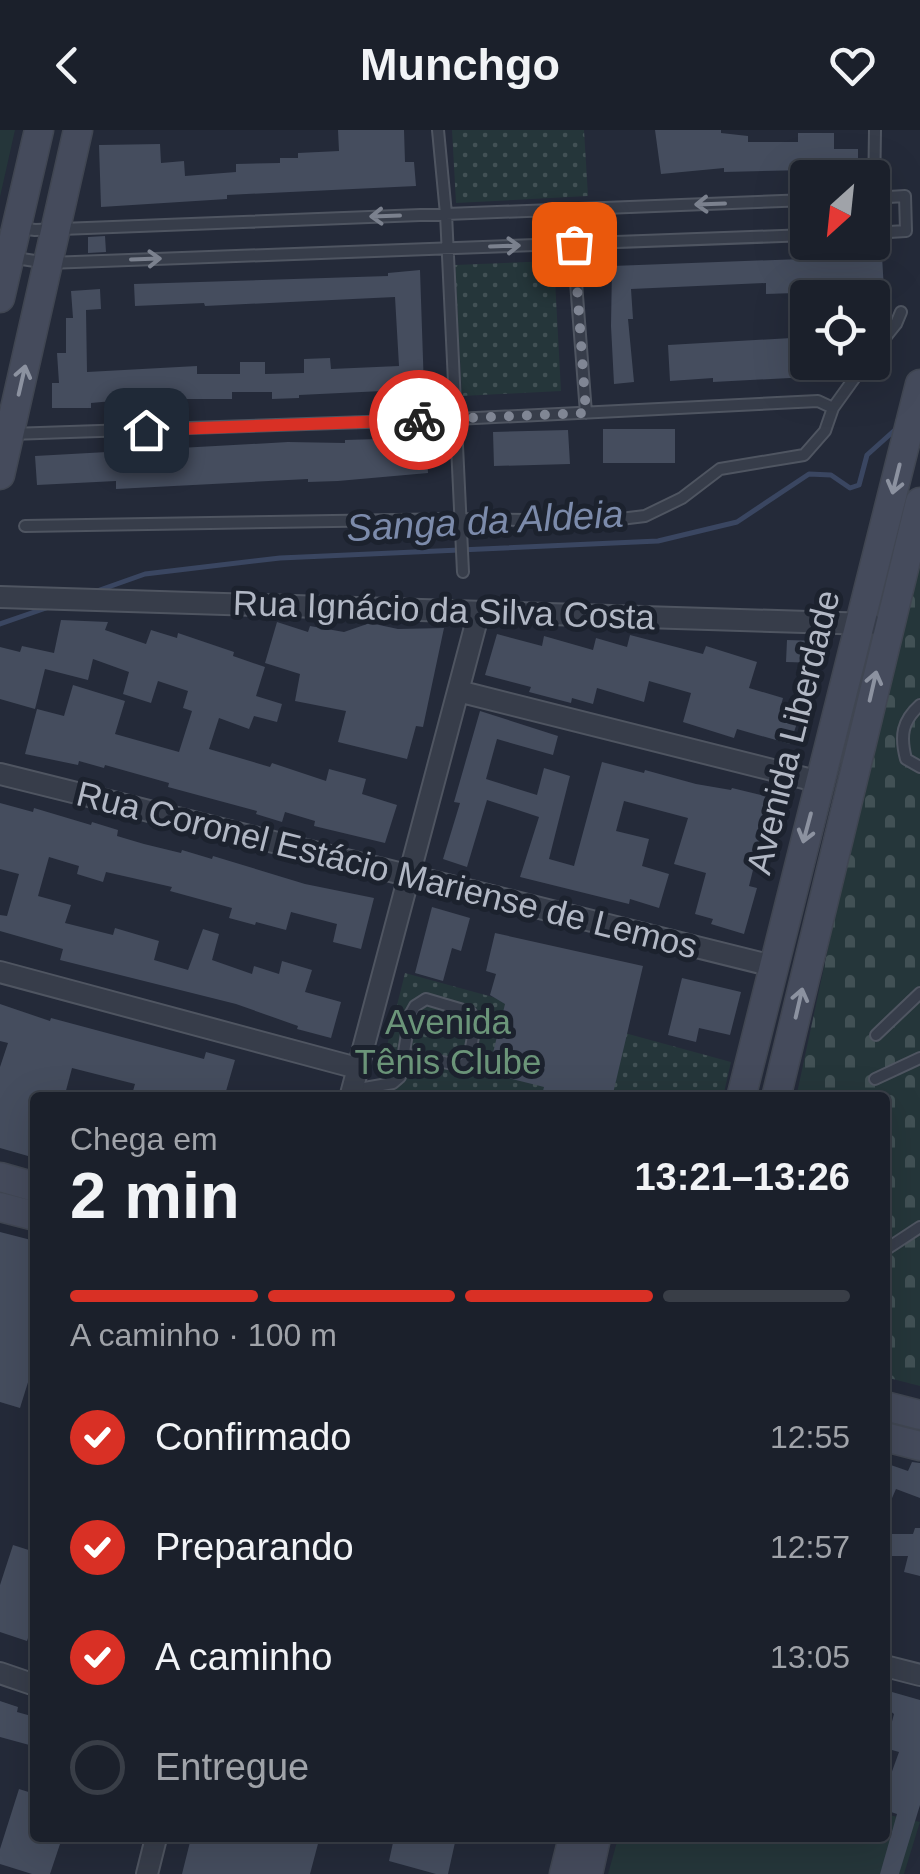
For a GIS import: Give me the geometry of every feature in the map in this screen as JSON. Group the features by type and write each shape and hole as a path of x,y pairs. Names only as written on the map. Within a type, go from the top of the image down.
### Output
{"street":[{"path":"0,298 38,130"},
{"path":"0,475 5,433 78,130"},
{"name":"Avenida Liberdade","path":"742,1092 920,384"},
{"name":"Avenida Liberdade","path":"777,1092 920,502"},
{"name":"Rua Ignácio da Silva Costa","path":"0,597 888,624"},
{"path":"351,1092 479,612"},
{"path":"458,691 820,782"},
{"name":"Rua Coronel Estácio Mariense de Lemos","path":"0,774 773,966"},
{"path":"0,972 358,1068"},
{"path":"0,1178 30,1185"},
{"path":"0,1207 30,1215"},
{"path":"890,1407 920,1415"},
{"path":"890,1438 920,1446"},
{"path":"890,1667 920,1674"},
{"path":"0,1673 30,1683"},
{"path":"147,1874 155,1842"},
{"path":"564,1874 571,1842"},
{"path":"588,1874 595,1842"}],"lane":[{"path":"438,130 446,214 463,572"},
{"path":"874,160 875,130"},
{"path":"890,197 905,196 906,232 890,232"},
{"path":"16,228 790,201"},
{"path":"10,257 48,263 790,236"},
{"path":"574,244 586,413"},
{"path":"890,332 901,312"},
{"path":"24,526 460,519 604,521 645,516 682,498 720,469 804,455 825,431 833,408 853,380"},
{"path":"5,433 456,419 818,402 833,408"},
{"path":"920,705 904,722 901,742 906,760 920,767"},
{"path":"876,1035 920,993"},
{"path":"358,1092 394,1083 400,1076 410,1015 426,999 470,1012 476,1020 469,1059 462,1066 404,1054"},
{"path":"875,1079 920,1058"},
{"path":"890,1247 920,1227"}],"green space":[{"path":"0,130 15,130 0,197"},
{"path":"452,130 584,130 588,196 456,203"},
{"path":"554,261 561,391 462,396 455,265"},
{"path":"920,558 920,1386 890,1378 890,1092 797,1092 867,766"},
{"name":"Avenida Tênis Clube","path":"405,973 731,1062 724,1092 375,1092"},
{"path":"890,1815 920,1822 904,1874 608,1874 617,1842 890,1842"}],"building":[{"path":"338,130 404,130 405,162 414,162 416,186 227,195 227,199 101,207 99,145 160,144 161,163 184,161 185,176 236,172 236,164 280,163 280,158 298,158 298,153 339,151"},
{"path":"655,130 721,130 748,136 748,142 798,142 798,133 834,133 834,149 858,149 858,160 790,160 790,170 724,172 724,168 661,174"},
{"path":"105,236 106,252 88,253 88,237"},
{"path":"882,260 883,280 790,280 790,293 766,294 766,283 631,289 633,319 628,319 634,382 614,384 612,266"},
{"path":"420,270 424,389 272,399 272,392 232,392 232,399 135,399 91,403 91,408 52,408 52,383 59,383 57,353 66,353 66,318 73,318 71,291 100,289 101,309 86,310 87,372 197,366 197,374 240,374 240,362 265,362 265,374 304,373 304,359 330,358 331,369 399,366 395,297 135,306 134,284 388,276"},
{"path":"790,338 790,378 670,381 668,345"},
{"path":"603,429 675,429 675,463 603,463"},
{"path":"568,430 570,464 494,466 493,432"},
{"path":"378,439 378,443 426,441 428,473 338,481 308,479 116,489 116,481 37,485 35,456"},
{"path":"61,620 108,622 105,630 146,644 151,630 177,638 178,633 265,667 256,696 282,704 277,722 254,716 249,729 219,718 209,749 270,767 272,763 326,781 329,769 366,779 362,794 397,805 385,843 314,826 315,821 285,812 282,822 105,765 104,768 79,761 78,765 25,754 37,709 64,716 73,685 125,701 115,734 179,752 192,711 183,708 188,691 158,681 151,703 123,694 129,672 93,659 88,680 45,669 35,709 0,699 0,647 20,652 22,646 54,653"},
{"path":"277,622 308,632 310,626 344,632 370,623 398,629 444,628 423,727 416,726 407,759 338,742 346,711 295,701 300,674 265,663"},
{"path":"497,634 542,646 544,636 593,650 596,638 627,647 630,635 703,654 706,646 757,662 749,688 783,698 780,709 793,712 791,718 798,720 790,744 737,729 734,738 683,722 691,693 649,681 644,702 597,688 593,704 572,698 571,703 529,692 531,687 485,675"},
{"path":"787,640 820,641 819,663 786,662"},
{"path":"480,711 558,736 553,755 497,739 486,779 537,795 544,768 570,776 549,859 574,866 602,762 782,800 769,861 756,858 749,886 757,888 744,934 711,924 713,919 695,914 706,873 674,864 688,818 624,801 616,831 649,839 642,866 669,874 659,908 520,877 539,817 487,800 467,867 443,859 460,803 454,802"},
{"path":"0,803 33,812 34,808 91,825 92,822 118,830 117,836 144,844 212,859 213,856 305,884 374,898 361,949 333,942 337,924 291,912 286,930 256,922 255,925 229,918 232,908 170,891 172,887 106,872 103,882 77,874 79,866 49,857 38,896 71,905 65,923 113,935 115,928 159,941 154,960 188,970 203,929 219,934 212,960 252,974 254,966 279,974 282,961 312,970 305,992 341,1002 331,1038 236,1004 60,960 63,949 0,931 0,915 7,916 19,874 0,869"},
{"path":"432,907 470,918 461,951 452,948 443,981 415,973"},
{"path":"495,933 643,966 613,1092 543,1092 544,1087 488,1073 505,1004 490,995 496,974 486,971"},
{"path":"682,978 741,992 730,1035 699,1028 696,1042 668,1035"},
{"path":"0,1004 50,1021 51,1018 204,1059 206,1052 235,1060 226,1092 133,1092 135,1084 72,1068 66,1092 30,1092 30,1157 0,1148 0,1067 8,1043 0,1041"},
{"path":"0,1232 30,1240 30,1379 20,1408 0,1402"},
{"path":"912,1462 920,1463 920,1498 896,1489 890,1503 890,1465 908,1471"},
{"path":"915,1528 920,1528 920,1576 904,1572 908,1556 890,1556 890,1534 913,1534"},
{"path":"13,1545 30,1550 27,1641 0,1632 0,1585"},
{"path":"890,1691 920,1700 920,1805 899,1874 880,1874 897,1814 890,1812 890,1777 899,1752 890,1749 894,1714 890,1711"},
{"path":"0,1701 30,1716 30,1745 0,1737"},
{"path":"19,1789 30,1792 30,1842 61,1842 50,1874 32,1874 0,1864 0,1849"},
{"path":"190,1842 318,1842 310,1874 182,1874"},
{"path":"393,1842 455,1842 448,1874 389,1861"}],"waterway":[{"name":"Sanga da Aldeia","path":"97,591 145,574 280,558 658,541 737,522 809,474 831,475 850,488 859,485 867,455 896,429"},
{"name":"Sanga da Aldeia","path":"0,624 49,607"}],"way so far":[{"path":"419,420 586,413 574,244"}],"route":[{"path":"146,430 419,420"}]}
